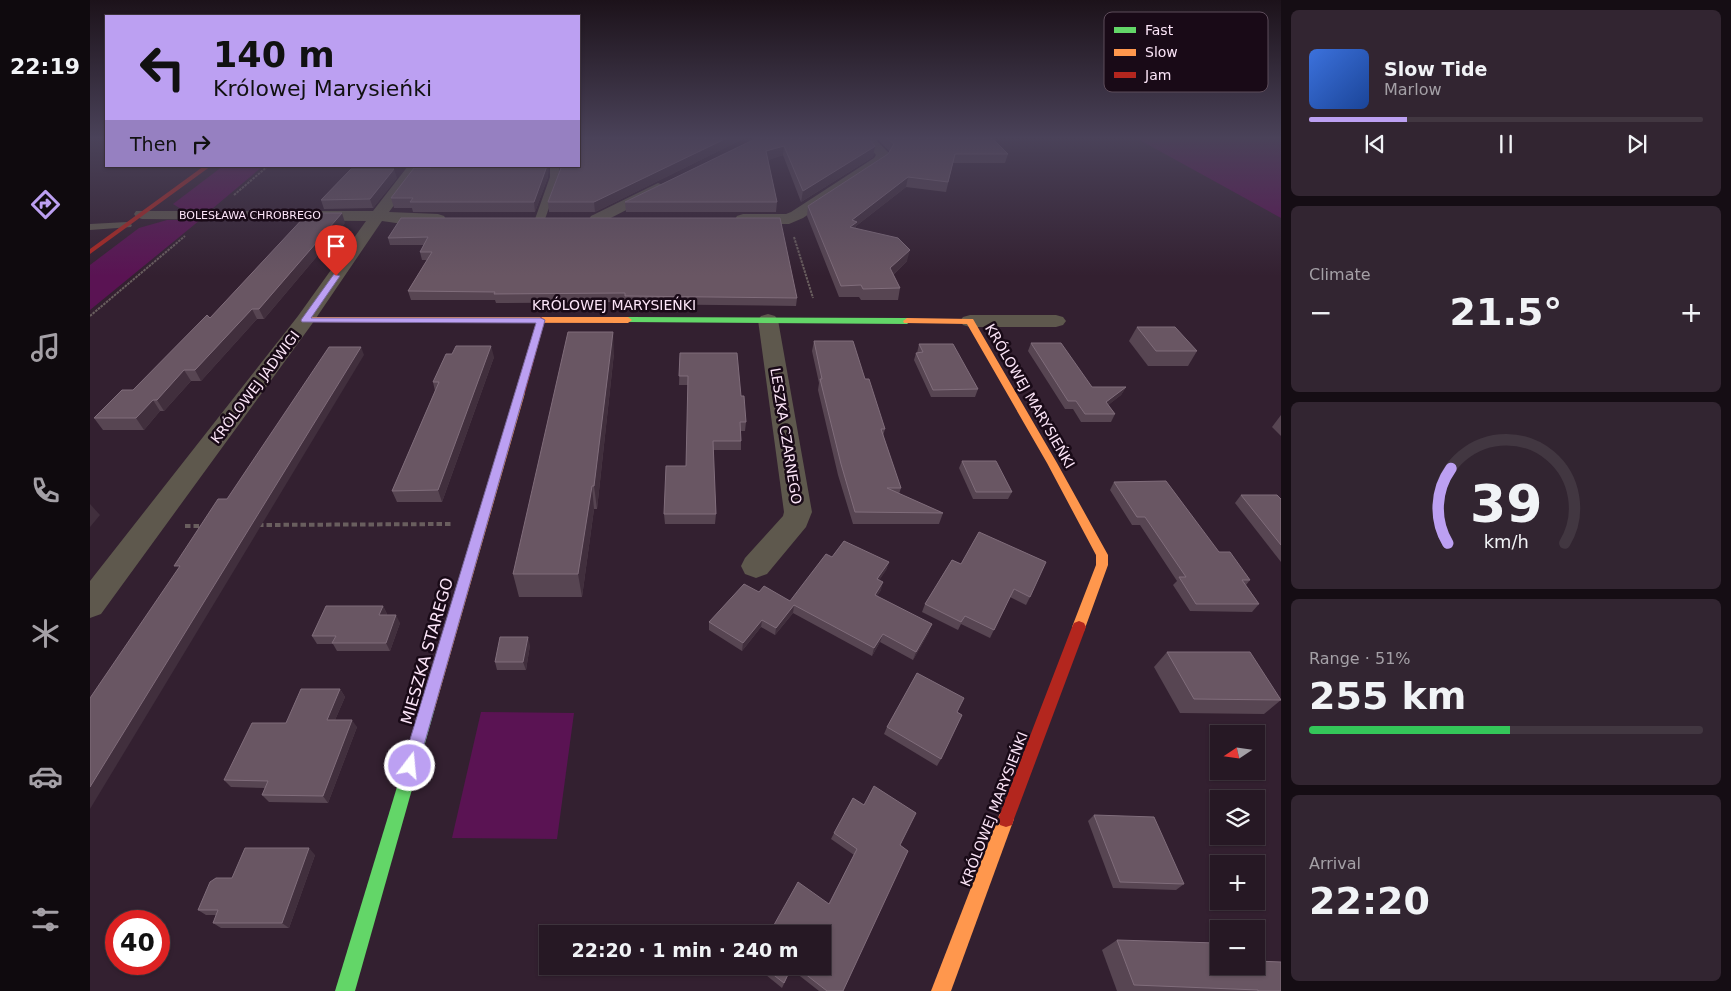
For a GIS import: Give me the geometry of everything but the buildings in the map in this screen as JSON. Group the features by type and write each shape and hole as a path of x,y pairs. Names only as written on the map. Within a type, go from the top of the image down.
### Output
{"street":[{"path":"90,252 183,184"},
{"name":"KRÓLOWEJ JADWIGI","path":"90,605 305,320 402,184"},
{"path":"596,219 666,184"},
{"path":"731,219 789,219 843,184"},
{"name":"BOLESŁAWA CHROBREGO","path":"142,214 378,216 402,219 452,219"},
{"path":"521,219 559,219"},
{"path":"578,219 635,219"},
{"name":"KRÓLOWEJ MARYSIEŃKI","path":"305,320 970,321 1065,487 1102,556 1102,565 941,991"},
{"name":"MIESZKA STAREGO","path":"345,991 541,320"},
{"name":"LESZKA CZARNEGO","path":"756,566 796,520 798,512 768,320"},
{"path":"970,321 1056,321"}],"lane":[{"path":"540,219 552,184"},
{"path":"90,227 127,225"}],"path":[{"path":"90,316 247,184"},
{"path":"789,219 819,320"},
{"path":"257,525 482,523"},
{"path":"150,526 208,526"}],"shaded area":[{"path":"199,184 241,184 212,209 181,209 173,204"},
{"path":"1220,184 1281,184 1281,218"},
{"path":"167,220 200,220 90,310 90,265 139,228"},
{"path":"481,712 574,713 557,839 452,838"}],"traffic: fast":[{"path":"628,320 907,321"},
{"path":"345,991 428,708"}],"traffic: slow":[{"path":"305,320 628,320"},
{"path":"907,321 970,321 1052,463 1102,555 1102,565 1079,627"},
{"path":"428,708 520,393"},
{"path":"941,991 1006,819"}],"traffic: jam":[{"path":"90,252 183,184"},
{"path":"520,393 541,320"},
{"path":"1006,819 1079,627"}],"route":[{"path":"336,276 305,320 541,320 410,766"}]}
